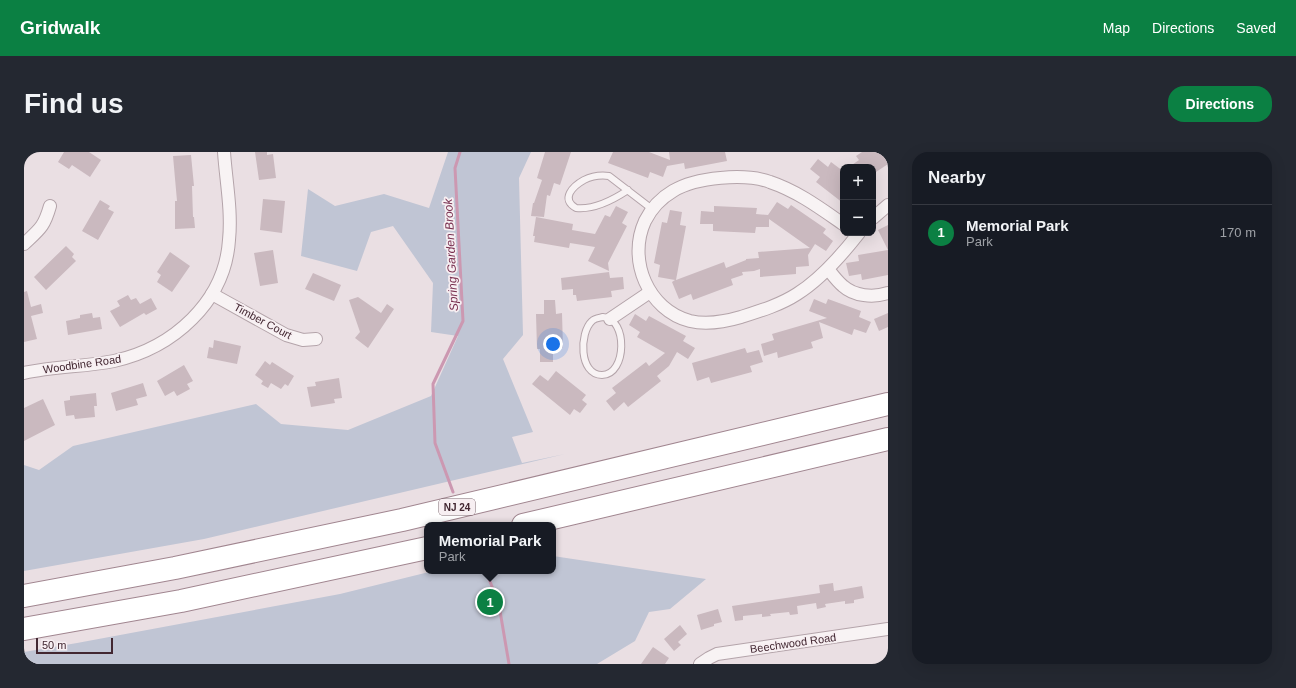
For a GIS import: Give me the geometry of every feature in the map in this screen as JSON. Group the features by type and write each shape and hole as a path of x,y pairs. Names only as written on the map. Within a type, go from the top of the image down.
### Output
{"highway":[{"name":"NJ 24","path":"24,596 175,568 402,520 888,404"},
{"path":"536,522 888,439"},
{"path":"24,629 181,601 424,549"}],"street":[{"name":"Woodbine Road","path":"24,373 50,368 113,361 131,357 165,341 178,332 194,317 212,294 221,276 226,259 230,222 224,152"},
{"path":"840,222 799,194 769,181 753,178 704,180 673,190 660,200 652,209 642,228 638,248 639,262 644,280 650,292 666,309 689,321 712,323 745,316 796,295 828,269 855,236"},
{"path":"876,215 888,205"},
{"path":"24,244 43,225 50,206"},
{"path":"828,269 843,286 850,291 873,296 888,294"},
{"path":"610,319 650,292"},
{"name":"Timber Court","path":"212,294 286,335 303,340 316,339"},
{"name":"Beechwood Road","path":"700,664 717,654 888,629"}],"lane":[{"path":"628,190 618,197 591,208 576,208 569,202 568,197 569,193 585,180 596,176 609,176 628,190 652,209"},
{"path":"603,317 610,319 616,325 620,334 621,354 613,371 602,375 591,371 587,365 583,347 584,338 588,326 592,321 603,317"}],"shaded area":[{"path":"448,152 531,152 519,178 523,335 503,359 533,432 512,437 522,463 565,454 204,539 24,571 24,465 39,470 73,446 256,404 281,424 348,430 431,396 458,336 431,332 433,283 393,226 371,232 357,271 301,256 308,189 335,206 384,194 429,208"},
{"path":"556,556 706,579 670,609 649,612 635,641 597,664 24,664 24,652 340,594 424,573 556,574"}],"building":[{"path":"64,152 89,152 101,160 90,177 72,165 69,169 58,162"},
{"path":"255,152 267,152 267,155 273,154 276,178 259,180"},
{"path":"545,152 571,152 560,185 554,183 550,196 547,195 544,217 531,216 533,203 542,180 537,178"},
{"path":"613,152 649,152 670,160 669,152 725,152 727,161 685,169 684,163 667,166 663,177 650,172 648,178 608,163"},
{"path":"862,152 888,152 888,164 876,172 876,164 853,164 859,160 856,156"},
{"path":"191,155 194,186 192,186 193,217 195,228 175,229 175,201 177,201 173,156"},
{"path":"818,159 828,167 831,162 840,169 840,201 816,182 820,177 810,169"},
{"path":"263,199 285,201 282,233 260,230"},
{"path":"100,200 110,206 108,209 114,212 98,240 82,231"},
{"path":"777,202 788,209 791,205 826,229 823,233 833,241 826,251 815,244 808,255 809,266 796,267 796,274 760,277 760,269 742,272 743,275 731,279 733,285 693,300 691,294 679,299 672,282 675,280 658,277 660,265 654,263 662,222 667,223 670,210 682,212 680,225 686,226 676,280 724,262 726,268 746,259 759,258 758,252 810,248 769,219 769,227 756,227 755,233 713,231 713,224 700,224 701,211 714,212 714,206 757,208 756,214 768,215"},
{"path":"616,206 628,212 622,223 627,226 608,263 609,271 588,261 595,247 570,243 569,248 534,242 535,236 533,236 536,217 573,224 572,230 595,234 605,215 610,217"},
{"path":"888,225 888,250 878,230"},
{"path":"66,246 74,254 72,257 76,261 46,290 34,277"},
{"path":"273,250 278,283 260,286 254,253"},
{"path":"888,250 888,275 862,280 861,274 849,276 846,263 859,261 858,255"},
{"path":"170,252 190,266 172,292 157,282 161,275 157,272"},
{"path":"609,272 610,278 623,277 624,289 611,291 612,297 577,301 576,295 573,295 573,289 562,290 561,278"},
{"path":"313,273 341,285 334,301 305,289"},
{"path":"27,291 31,307 41,304 43,313 31,316 37,339 24,342 24,292"},
{"path":"128,295 131,300 136,298 140,304 151,298 157,309 146,315 144,313 120,327 110,311 120,306 117,301"},
{"path":"358,297 381,313 387,304 394,309 368,348 355,338 360,332 349,300"},
{"path":"814,299 826,304 828,299 861,311 859,317 871,322 866,333 854,329 852,335 819,322 823,338 811,342 813,348 778,358 777,352 764,356 761,344 774,340 772,334 827,318 809,311"},
{"path":"544,300 555,300 556,314 562,313 563,348 556,348 556,352 553,352 553,362 540,362 540,349 537,349 536,314 544,314"},
{"path":"92,313 93,318 100,317 102,329 68,335 66,321 80,318 80,315"},
{"path":"888,313 888,327 879,331 874,319"},
{"path":"635,314 646,321 649,316 686,336 683,341 695,348 688,359 677,352 669,366 657,376 661,381 628,407 624,402 614,411 606,401 616,393 612,388 646,362 649,366 665,353 637,337 640,332 629,325"},
{"path":"214,340 241,346 237,364 207,358 209,347 213,348"},
{"path":"745,348 747,353 759,350 763,362 750,366 752,372 711,383 709,377 697,381 692,363"},
{"path":"265,361 270,365 272,362 294,376 288,386 285,384 281,389 271,383 268,388 261,384 263,381 255,375"},
{"path":"184,365 193,381 187,384 190,389 177,396 174,391 165,396 157,381"},
{"path":"556,371 586,395 582,400 587,404 580,413 574,409 570,415 532,384 540,375 548,381"},
{"path":"339,378 342,398 334,399 335,403 311,407 307,387 316,386 315,382"},
{"path":"143,383 147,396 136,399 138,405 116,411 111,393"},
{"path":"96,393 97,406 94,406 95,417 75,419 74,415 66,416 64,401 70,400 70,396"},
{"path":"43,399 55,425 24,441 24,408"},
{"path":"833,583 834,591 862,586 864,598 854,600 854,603 845,604 845,601 825,604 826,607 817,609 816,603 797,606 798,614 790,615 789,612 770,614 771,616 762,617 762,614 743,616 743,620 735,621 732,606 820,593 819,585"},
{"path":"718,609 722,622 701,630 697,615"},
{"path":"680,625 687,634 678,642 681,645 674,651 664,639"},
{"path":"653,647 669,658 665,664 641,664"}],"waterway":[{"name":"Spring Garden Brook","path":"453,492 435,443 433,384 463,321 455,168 460,152"},
{"name":"Spring Garden Brook","path":"487,574 499,605 509,664"}],"place":[{"name":"Memorial Park","path":"490,602"}]}
